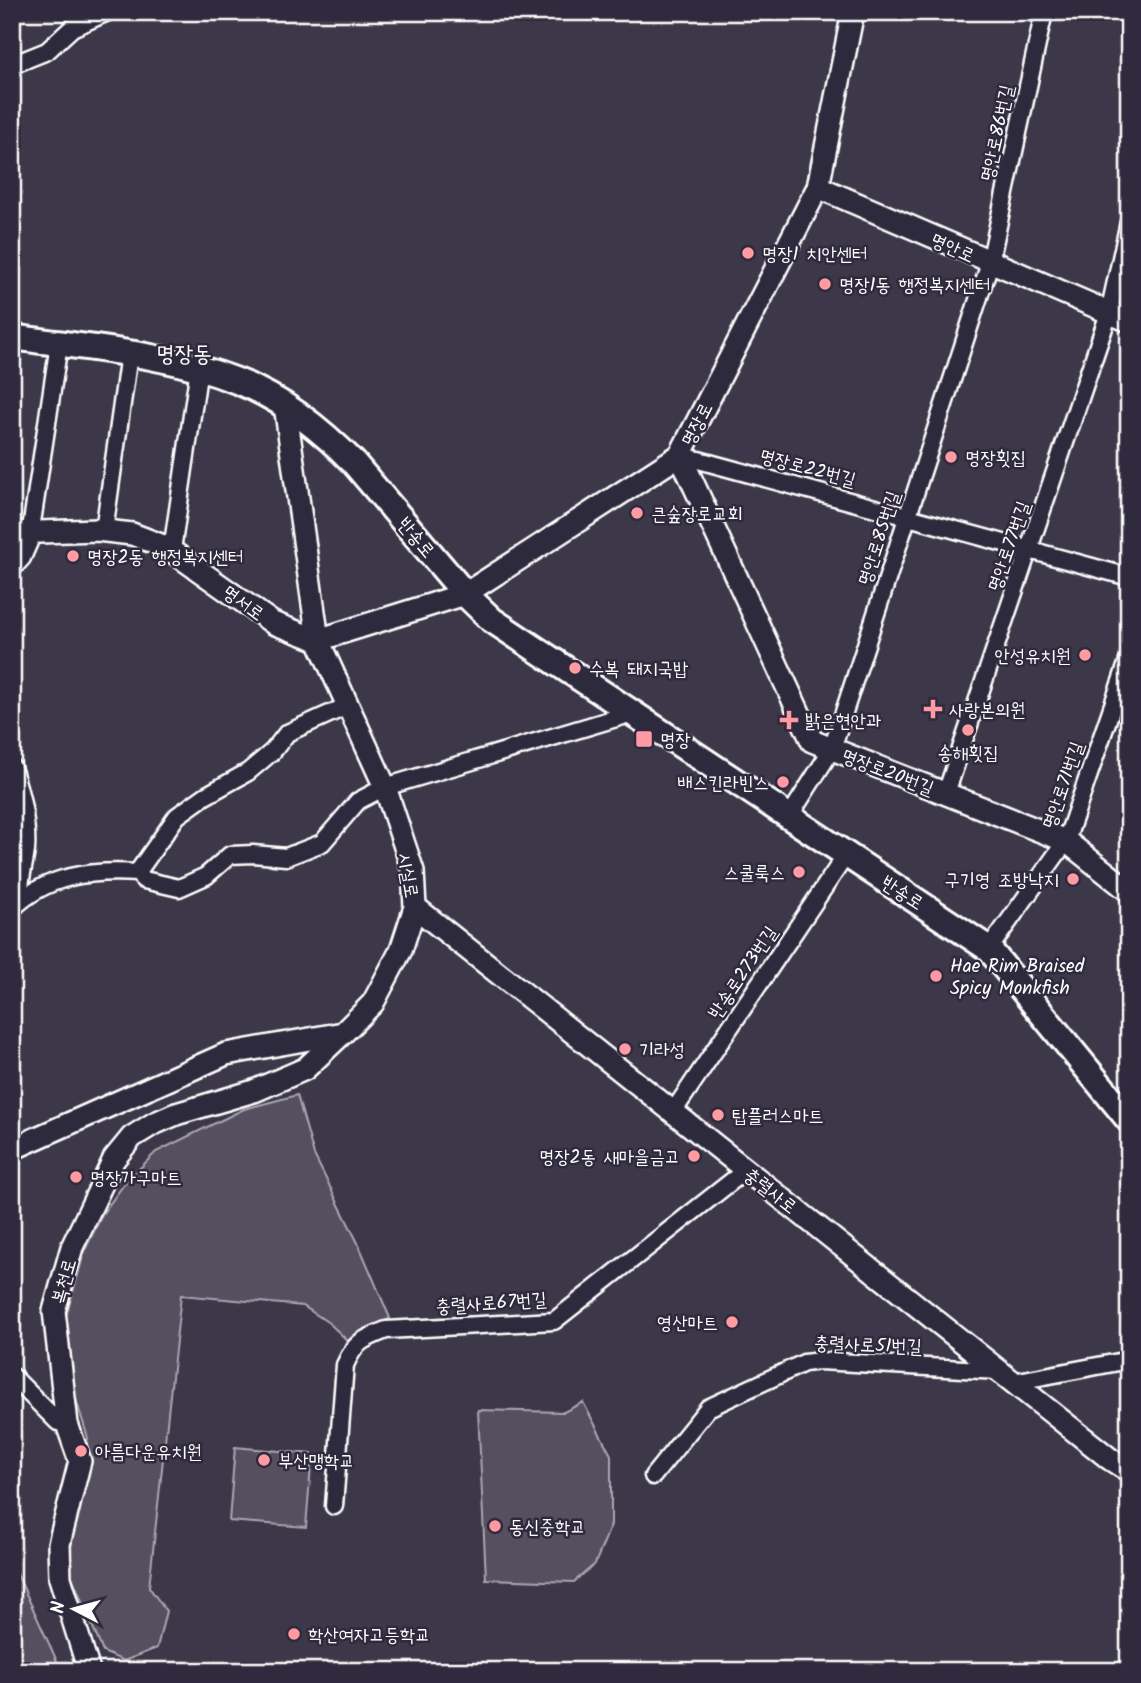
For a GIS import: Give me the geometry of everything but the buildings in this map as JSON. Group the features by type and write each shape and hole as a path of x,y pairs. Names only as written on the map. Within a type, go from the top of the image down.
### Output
{"main road":[{"name":"반송로","path":"12,337 129,354 200,368 240,381 285,405 336,444 355,463 465,594 492,620 989,949 1129,1120"}],"street":[{"path":"12,65 47,51 72,28 108,12"},
{"name":"명장로","path":"318,640 465,594 680,455 818,187 853,12"},
{"name":"명안로86번길","path":"990,263 1044,12"},
{"name":"명안로","path":"818,187 1119,317"},
{"name":"명안로77번길","path":"946,793 1029,549 1119,317 1129,222"},
{"name":"명안로85번길","path":"789,817 831,749 990,263"},
{"path":"12,569 28,547 21,533 59,344"},
{"path":"104,531 129,354"},
{"path":"172,550 200,368"},
{"name":"시실로","path":"285,405 318,640 385,787 412,871 415,907 401,950 373,1003 343,1033"},
{"name":"명장로22번길","path":"680,455 1129,577"},
{"name":"명장로20번길","path":"680,455 812,741 1066,841 1129,891"},
{"name":"명서로","path":"21,533 104,531 132,534 172,550 273,622 318,640"},
{"name":"명안로71번길","path":"989,949 1066,841 1129,657"},
{"path":"137,873 177,816 205,796 248,772 273,751 287,733 347,706"},
{"path":"17,905 50,883 82,873 137,873 144,880 179,888 206,876 230,855 286,857 322,843 358,801 385,787 633,713"},
{"path":"12,767 26,827 26,849 17,905"},
{"name":"반송로273번길","path":"673,1112 846,855"},
{"name":"충렬사로","path":"415,907 1110,1459 1129,1471"},
{"path":"12,1149 40,1139 226,1055 343,1033"},
{"name":"복천로","path":"89,1671 60,1578 59,1544 80,1461 67,1419 54,1311 72,1247 114,1159 132,1137 176,1114 254,1091 305,1069 343,1033"},
{"name":"충렬사로67번길","path":"334,1506 345,1366 351,1350 363,1339 386,1330 554,1321 746,1170"},
{"name":"충렬사로51번길","path":"653,1476 708,1408 804,1363 1006,1376 1129,1360"},
{"path":"12,1377 58,1422 67,1419"}],"shaded area":[{"path":"297,1095 314,1155 358,1243 390,1318 350,1343 329,1323 303,1306 181,1295 149,1587 166,1611 157,1648 124,1661 103,1652 68,1567 88,1438 74,1393 65,1320 85,1250 103,1213 125,1183 156,1152 244,1109"},
{"path":"583,1402 611,1455 611,1525 595,1564 574,1582 486,1579 478,1410 564,1412"},
{"path":"235,1447 312,1454 306,1527 229,1521"},
{"path":"12,1563 57,1661 41,1671 12,1671"}],"place":[{"name":"명장1 치안센터","path":"748,253"},
{"name":"명장1동 행정복지센터","path":"825,284"},
{"name":"명장횟집","path":"951,457"},
{"name":"큰숲장로교회","path":"637,513"},
{"name":"명장2동 행정복지센터","path":"73,556"},
{"name":"안성유치원","path":"1085,655"},
{"name":"수복 돼지국밥","path":"575,668"},
{"name":"사랑본의원","path":"933,709"},
{"name":"밝은현안과","path":"789,720"},
{"name":"송해횟집","path":"968,730"},
{"name":"명장","path":"644,739"},
{"name":"배스킨라빈스","path":"783,782"},
{"name":"스쿨룩스","path":"799,872"},
{"name":"구기영 조방낙지","path":"1073,879"},
{"name":"Hae Rim Braised Spicy Monkfish","path":"936,976"},
{"name":"기라성","path":"625,1049"},
{"name":"탑플러스마트","path":"718,1115"},
{"name":"명장2동 새마을금고","path":"694,1156"},
{"name":"명장가구마트","path":"76,1177"},
{"name":"영산마트","path":"732,1322"},
{"name":"아름다운유치원","path":"81,1451"},
{"name":"부산맹학교","path":"264,1460"},
{"name":"동신중학교","path":"495,1526"},
{"name":"학산여자고등학교","path":"294,1634"}],"district":[{"name":"명장동","path":"184,353"}]}
